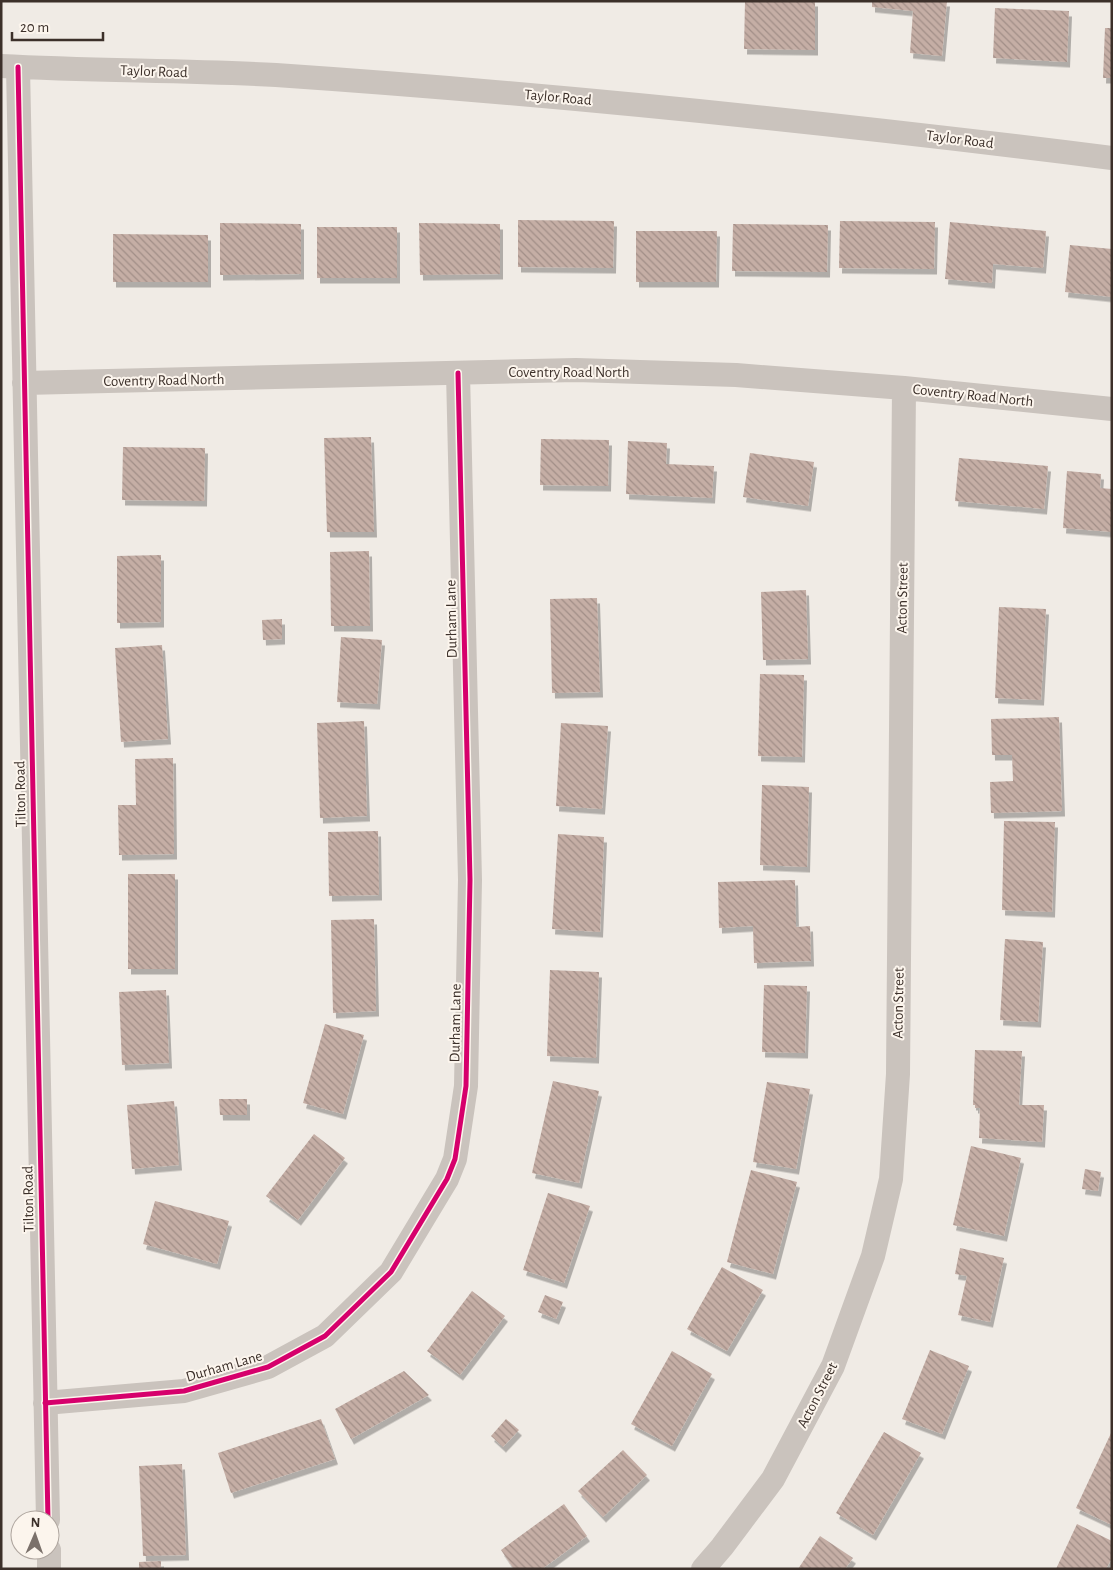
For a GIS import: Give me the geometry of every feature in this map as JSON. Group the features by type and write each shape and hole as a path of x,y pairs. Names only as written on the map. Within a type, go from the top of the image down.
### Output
{"street":[{"name":"Taylor Road","path":"10,66 273,75 572,97 852,125 1112,158"},
{"name":"Tilton Road","path":"10,66 24,383 48,1510"},
{"name":"Coventry Road North","path":"24,383 576,370 727,374 904,388 1112,409"},
{"name":"Durham Lane","path":"45,1403 184,1391 268,1367 325,1336 391,1272 447,1179 455,1159 466,1086 470,889 458,373"},
{"name":"Acton Street","path":"703,1569 773,1479 834,1366 873,1256 891,1179 898,1074 904,388"}],"building":[{"path":"745,1 815,1 815,50 744,49"},
{"path":"872,1 947,1 942,56 910,53 913,11 872,7"},
{"path":"995,8 1069,11 1067,62 993,58"},
{"path":"1105,28 1112,28 1112,78 1103,78"},
{"path":"518,220 614,221 613,268 518,267"},
{"path":"840,221 935,222 934,269 839,268"},
{"path":"950,222 1046,231 1043,268 993,264 992,283 945,279"},
{"path":"220,223 301,224 301,274 220,275"},
{"path":"419,223 500,224 500,274 420,275"},
{"path":"733,224 828,225 827,272 732,271"},
{"path":"317,227 397,227 397,278 317,278"},
{"path":"636,231 717,231 716,282 636,282"},
{"path":"113,234 208,235 208,282 113,282"},
{"path":"1070,245 1112,249 1112,297 1065,292"},
{"path":"371,437 374,532 327,532 324,438"},
{"path":"541,439 609,440 608,486 540,485"},
{"path":"628,441 667,443 666,464 714,466 712,498 626,494"},
{"path":"123,447 205,448 204,501 122,500"},
{"path":"750,453 814,462 808,506 743,497"},
{"path":"959,458 1048,466 1044,509 955,501"},
{"path":"1067,471 1101,474 1100,488 1112,489 1112,532 1063,528"},
{"path":"369,551 370,626 331,626 330,552"},
{"path":"161,555 161,622 117,623 117,556"},
{"path":"806,590 808,659 763,660 761,592"},
{"path":"597,598 600,692 552,693 550,599"},
{"path":"999,607 1046,609 1041,700 995,698"},
{"path":"282,619 282,639 263,640 262,620"},
{"path":"341,637 382,640 377,704 337,702"},
{"path":"162,645 168,739 121,742 115,648"},
{"path":"760,674 804,675 802,757 758,756"},
{"path":"1059,717 1062,811 991,813 990,782 1013,781 1012,755 992,755 991,719"},
{"path":"364,721 367,816 320,818 317,723"},
{"path":"561,723 608,726 602,809 556,806"},
{"path":"173,758 174,854 119,855 118,805 136,805 135,759"},
{"path":"762,785 809,787 807,867 760,865"},
{"path":"1004,821 1055,822 1052,912 1002,910"},
{"path":"378,831 379,895 329,896 328,832"},
{"path":"558,834 604,837 600,932 552,929"},
{"path":"128,874 175,874 175,969 128,969"},
{"path":"795,880 796,927 810,926 811,961 754,963 753,926 719,928 718,882"},
{"path":"374,919 376,1011 333,1013 331,920"},
{"path":"1005,939 1043,942 1038,1022 1000,1020"},
{"path":"550,970 599,972 596,1058 547,1056"},
{"path":"764,985 807,986 805,1053 762,1052"},
{"path":"166,990 169,1063 122,1065 119,992"},
{"path":"325,1024 364,1035 343,1114 303,1103"},
{"path":"975,1050 1022,1051 1019,1105 1044,1105 1042,1142 979,1138 980,1108 975,1108 975,1105 973,1105"},
{"path":"553,1081 599,1091 579,1183 532,1173"},
{"path":"767,1082 810,1089 796,1169 753,1162"},
{"path":"219,1099 247,1099 247,1115 220,1115"},
{"path":"174,1101 179,1165 132,1169 127,1105"},
{"path":"314,1134 345,1158 298,1220 266,1196"},
{"path":"971,1146 1021,1158 1004,1236 953,1225"},
{"path":"1085,1169 1101,1172 1098,1191 1082,1189"},
{"path":"751,1170 797,1182 773,1274 727,1262"},
{"path":"548,1193 590,1206 564,1283 523,1270"},
{"path":"155,1201 229,1221 217,1264 143,1244"},
{"path":"960,1248 1004,1258 990,1322 958,1315 967,1276 955,1274"},
{"path":"722,1267 763,1290 727,1351 687,1329"},
{"path":"472,1291 505,1316 460,1375 427,1351"},
{"path":"545,1295 563,1302 556,1319 538,1312"},
{"path":"930,1350 969,1366 942,1434 902,1419"},
{"path":"672,1351 712,1374 672,1446 631,1424"},
{"path":"404,1371 429,1395 351,1439 335,1409"},
{"path":"321,1419 335,1459 231,1493 218,1453"},
{"path":"506,1419 519,1430 503,1447 491,1436"},
{"path":"1112,1431 1112,1525 1076,1508"},
{"path":"884,1432 921,1453 873,1535 836,1513"},
{"path":"623,1450 647,1475 603,1517 578,1491"},
{"path":"182,1464 186,1555 143,1556 139,1466"},
{"path":"564,1504 587,1536 542,1569 514,1569 501,1550"},
{"path":"1077,1524 1112,1541 1112,1558 1106,1569 1056,1569"},
{"path":"820,1536 853,1558 845,1569 798,1569"},
{"path":"161,1561 161,1569 139,1569 139,1562"}],"cycle path":[{"path":"18,67 48,1510"},
{"path":"45,1403 184,1391 268,1367 325,1336 391,1272 447,1179 455,1159 466,1086 470,880 458,373"}]}
